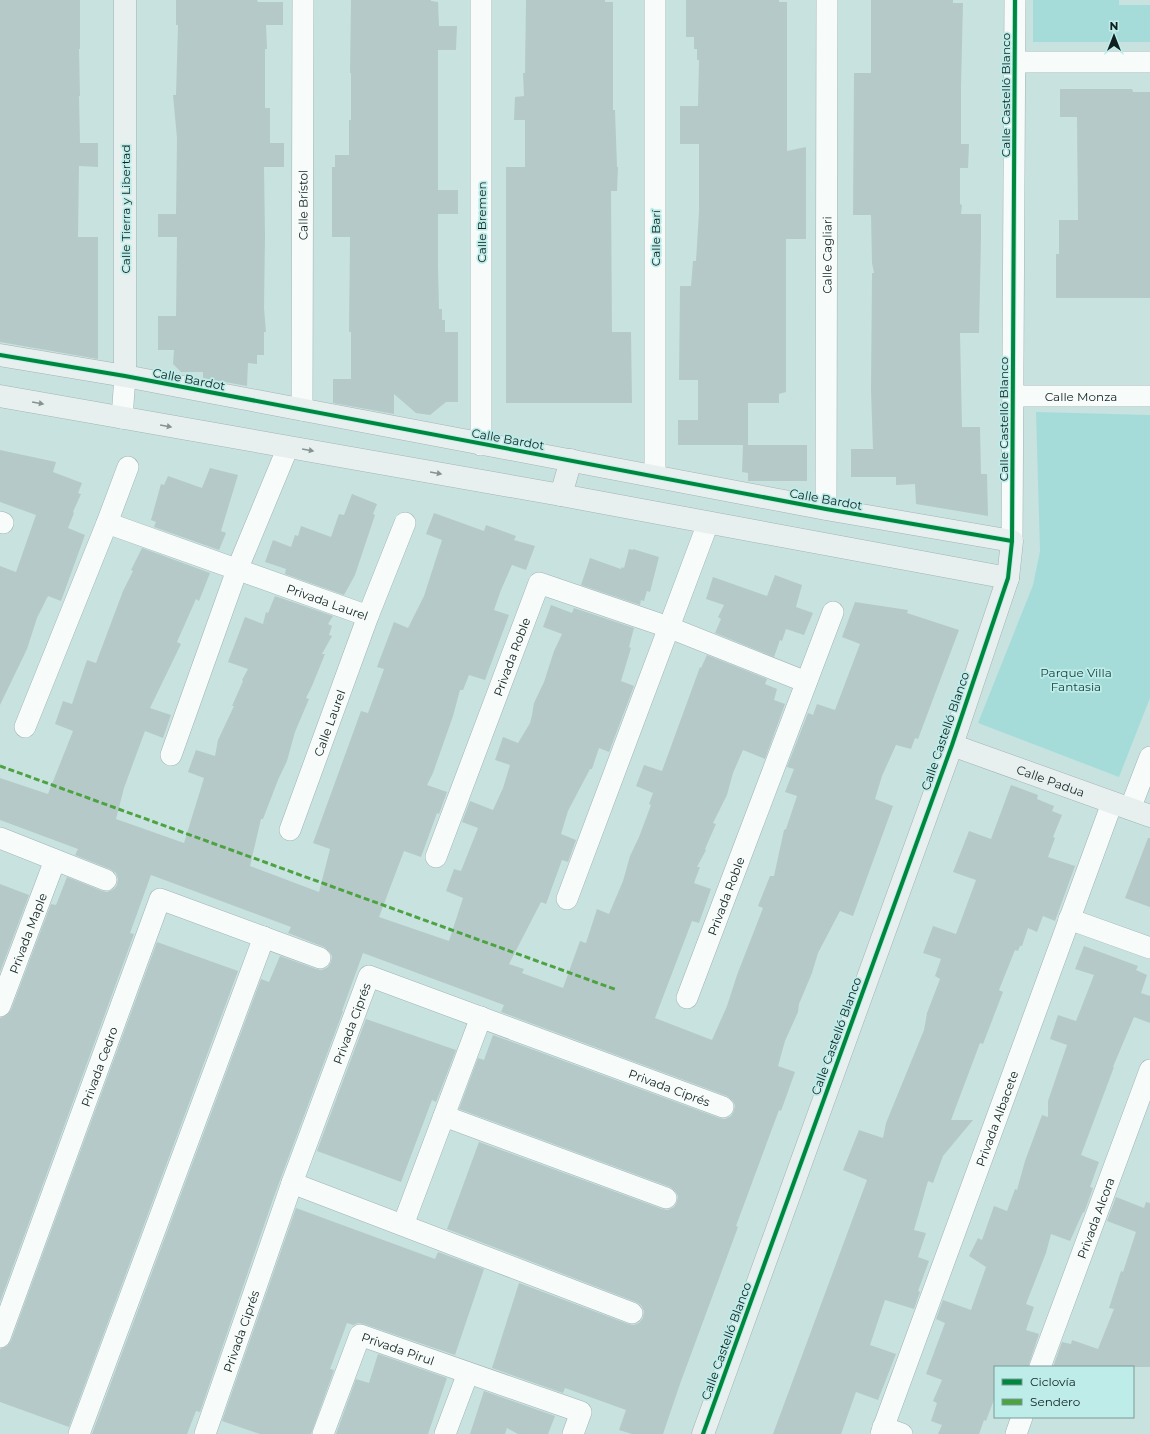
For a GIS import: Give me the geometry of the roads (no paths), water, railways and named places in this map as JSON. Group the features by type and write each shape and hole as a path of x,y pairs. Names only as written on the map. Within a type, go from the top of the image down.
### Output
{"street":[{"name":"Calle Tierra y Libertad","path":"122,418 125,376 124,0"},
{"name":"Calle Brístol","path":"302,410 303,0"},
{"name":"Calle Bremen","path":"481,0 481,444"},
{"name":"Calle Barí","path":"655,0 655,476"},
{"name":"Calle Cagliari","path":"826,509 827,0"},
{"name":"Calle Castelló Blanco","path":"703,1434 952,744 1008,578 1012,541 1016,0"},
{"path":"1015,62 1150,62"},
{"name":"Calle Bardot","path":"0,355 125,376 826,509 1012,541"},
{"path":"0,396 561,495 1008,578"},
{"name":"Calle Monza","path":"1013,396 1150,396"},
{"path":"171,756 238,570 288,447"},
{"path":"561,495 571,460"},
{"path":"25,727 128,467"},
{"name":"Privada Laurel","path":"107,523 368,616 405,523"},
{"path":"567,899 708,523"},
{"name":"Privada Roble","path":"436,857 539,583 668,627 806,682"},
{"name":"Privada Roble","path":"687,998 833,612"},
{"name":"Calle Laurel","path":"290,830 368,616"},
{"name":"Calle Padua","path":"952,744 1150,816"},
{"name":"Privada Albacete","path":"889,1432 1069,920 1121,806 1150,757"},
{"path":"0,838 106,880"},
{"name":"Privada Maple","path":"0,1006 55,860"},
{"name":"Privada Cedro","path":"0,1337 160,899 320,958"},
{"path":"1069,920 1150,948"},
{"path":"79,1434 264,937"},
{"name":"Privada Ciprés","path":"206,1434 292,1183 369,976 723,1107"},
{"path":"403,1225 481,1017"},
{"name":"Privada Alcora","path":"1040,1366 1150,1070"},
{"path":"444,1116 666,1198"},
{"path":"292,1183 632,1313"},
{"name":"Privada Pirul","path":"324,1434 360,1334 581,1412 573,1434"},
{"path":"445,1434 468,1373"},
{"path":"1016,1434 1022,1418"}],"park label":[{"name":"Parque Villa Fantasia","path":"1076,679"}]}
